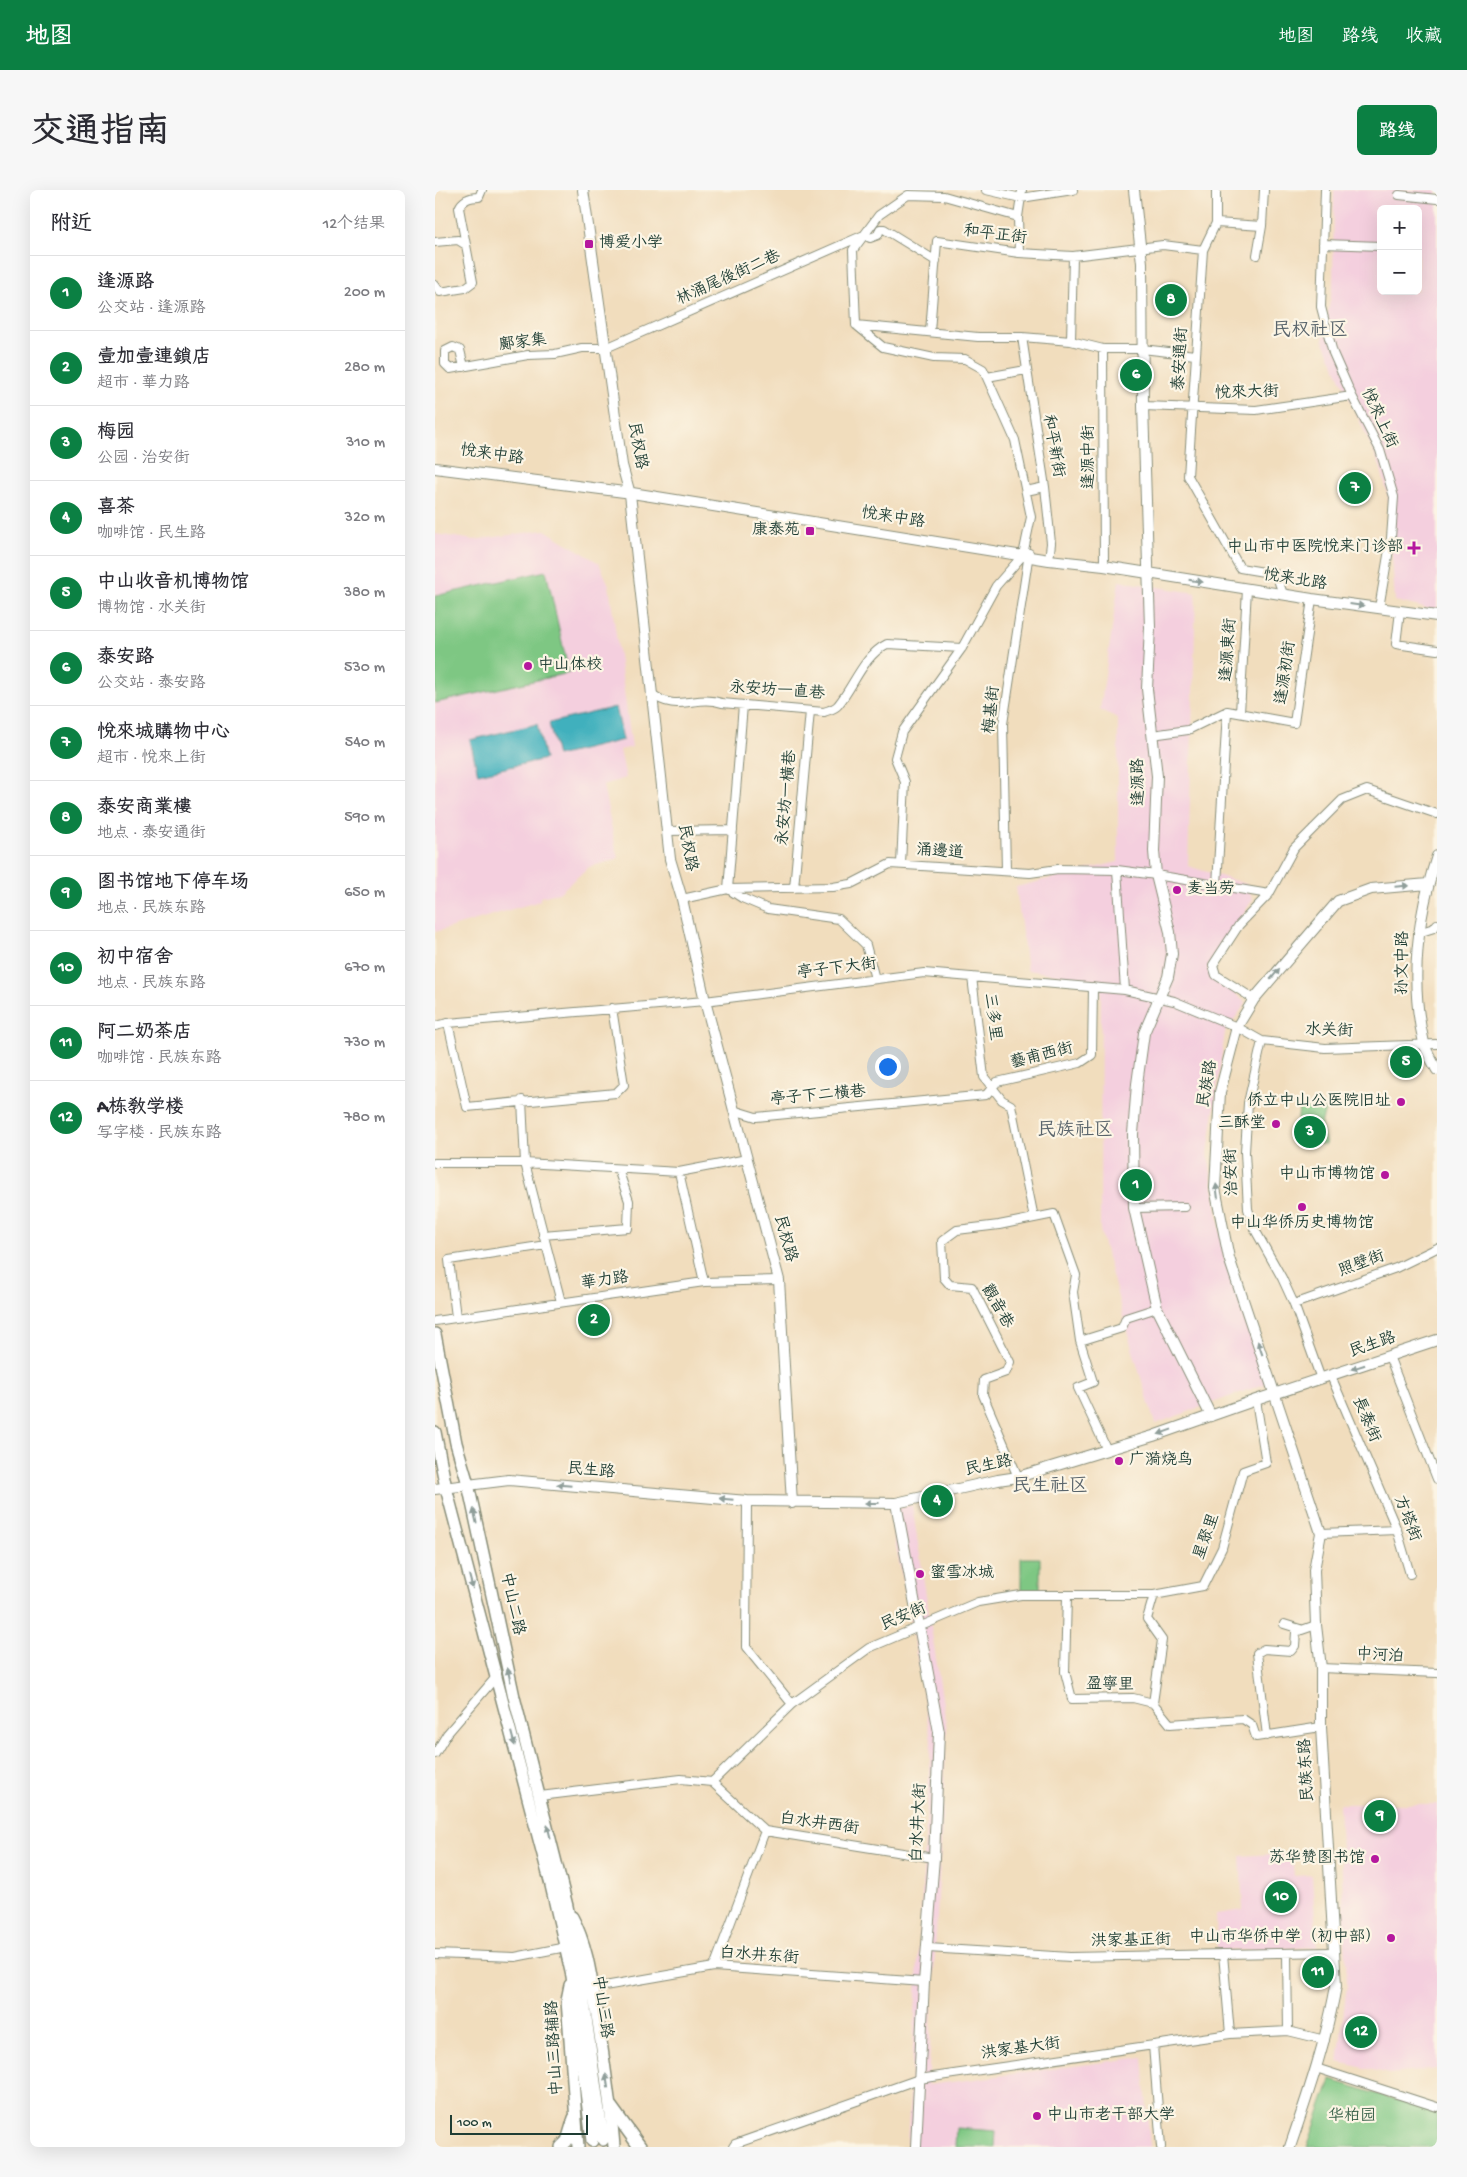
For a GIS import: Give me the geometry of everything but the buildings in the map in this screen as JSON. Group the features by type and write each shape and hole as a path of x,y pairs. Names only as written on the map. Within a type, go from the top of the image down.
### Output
{"main road":[{"name":"中山二路","path":"435,1334 456,1443 468,1484 514,1697 541,1796 555,1880"},
{"name":"中山二路","path":"435,1432 440,1488 555,1880"},
{"name":"中山三路","path":"555,1880 567,1906 581,1975 603,2144"},
{"name":"中山三路","path":"555,1880 603,2144"},
{"path":"567,1906 582,1935 593,1988 611,2107 603,2144"},
{"name":"中山三路辅路","path":"572,1976 567,2000 578,2141 603,2144"},
{"path":"611,2107 640,2147"},
{"path":"561,2147 567,2141 576,2109"}],"street":[{"path":"435,285 440,292 465,288 473,282 459,208 462,202 472,197 479,197 483,190"},
{"name":"民权路","path":"583,190 622,464 631,492 670,858 733,1110 772,1246 779,1280 792,1503"},
{"path":"986,190 1021,194 1073,190"},
{"name":"逢源路","path":"1134,190 1142,262 1143,406 1150,627 1147,689 1157,776 1154,851 1156,875 1170,932 1172,954 1168,977 1144,1033 1133,1134 1134,1208 1157,1308 1211,1416"},
{"path":"1203,250 1216,223 1216,190"},
{"path":"1257,255 1262,226 1264,190"},
{"name":"悅來上街","path":"1325,190 1321,307 1333,353 1352,396 1380,450 1394,497 1391,538 1379,608"},
{"path":"1019,253 1018,217 1021,194"},
{"path":"1018,217 944,196 908,195 879,215 853,250 856,325 883,347 934,358 965,359 983,369 987,377 1026,370"},
{"path":"1399,195 1437,199"},
{"path":"1216,223 1262,226"},
{"name":"林涌尾後街二巷","path":"605,348 864,235 870,238 878,235 880,229 884,229 936,261"},
{"path":"435,242 458,240 466,244"},
{"name":"和平正街","path":"930,332 937,241 1019,253 1073,256 1163,245 1203,250"},
{"path":"1323,244 1377,246"},
{"name":"泰安通街","path":"1203,250 1188,476 1240,568 1276,574 1283,594"},
{"path":"1071,341 1073,256"},
{"path":"856,325 978,336 1071,341 1103,349 1142,349 1195,355"},
{"name":"和平新街","path":"1022,337 1045,487 1051,543 1049,560"},
{"name":"鄺家集","path":"463,367 460,350 453,347 445,351 445,364 450,368 463,367 528,355 555,354 582,348 605,348"},
{"name":"逢源中街","path":"1103,349 1104,566"},
{"name":"梅基街","path":"987,377 1015,440 1031,517 1003,724 1006,871"},
{"name":"悅來大街","path":"1143,406 1256,410 1352,396"},
{"name":"悦来中路","path":"435,463 1148,574"},
{"name":"悦来中路","path":"435,468 631,492"},
{"path":"1026,492 1045,487"},
{"path":"901,864 905,782 895,758 902,732 962,648 996,586 1027,555"},
{"name":"悦来北路","path":"1148,574 1437,616"},
{"name":"逢源東街","path":"1240,713 1247,589"},
{"name":"逢源初街","path":"1227,711 1294,723 1312,599"},
{"path":"1400,611 1396,644 1437,650"},
{"name":"永安坊一直巷","path":"651,692 661,701 676,704 710,699 824,712 837,707 853,680 878,648 887,644 962,648"},
{"path":"743,704 728,889 742,898 768,909 839,919 866,946 875,979"},
{"name":"永安坊一橫巷","path":"794,888 810,711"},
{"path":"1152,734 1188,730 1227,711 1217,885"},
{"path":"1254,999 1216,975 1213,965 1239,925 1269,894 1294,848 1342,800 1367,790 1437,814"},
{"path":"667,831 733,830"},
{"name":"孙文中路","path":"1437,856 1428,884 1418,933 1418,993 1424,1044 1437,1070"},
{"name":"涌邊道","path":"682,900 728,889 833,887 851,884 890,864 1030,873 1058,869 1117,870 1269,894"},
{"path":"1117,870 1125,990"},
{"name":"民族路","path":"1276,1394 1229,1258 1215,1188 1219,1092 1237,1027 1254,999 1338,901 1371,889 1428,884"},
{"path":"1418,933 1434,928 1437,924"},
{"name":"亭子下大街","path":"435,1026 448,1023 705,1001 924,973 1125,990 1158,997 1237,1027"},
{"name":"三多里","path":"972,977 985,1077 993,1088"},
{"name":"藝甫西街","path":"993,1088 997,1082 1080,1063 1092,1055 1093,987"},
{"path":"448,1023 467,1107 522,1100 616,1093 624,1085 612,1008"},
{"name":"水关街","path":"1237,1027 1262,1041 1325,1048 1437,1044"},
{"name":"治安街","path":"1262,1041 1248,1103 1245,1152 1248,1209 1254,1228 1294,1304 1321,1379"},
{"path":"993,1088 1001,1100 1011,1105 1034,1218 1054,1214 1076,1275 1073,1292 1080,1341 1093,1382 1078,1388 1107,1450"},
{"name":"亭子下二橫巷","path":"733,1110 755,1116 986,1095 993,1088"},
{"path":"522,1100 525,1163 561,1302"},
{"path":"435,1163 525,1163 679,1172 747,1159"},
{"path":"543,1235 628,1228 629,1201 618,1169"},
{"path":"679,1172 703,1282"},
{"path":"1134,1208 1185,1207"},
{"name":"觀音巷","path":"1019,1477 983,1395 984,1380 1006,1372 1010,1362 972,1287 950,1285 944,1278 941,1240 957,1230 999,1225 1034,1218"},
{"path":"457,1317 449,1260 546,1246"},
{"name":"照壁街","path":"1294,1304 1396,1268 1437,1248"},
{"name":"華力路","path":"435,1321 703,1282 779,1280"},
{"path":"1080,1341 1122,1328 1126,1318 1157,1308"},
{"name":"民生路","path":"440,1488 509,1480 747,1501 896,1503 1019,1477 1153,1436 1437,1340"},
{"path":"1389,1356 1433,1458 1437,1478"},
{"name":"長泰街","path":"1331,1376 1374,1476"},
{"name":"民族东路","path":"1276,1394 1321,1532 1314,1570 1316,1625 1321,1668 1321,1727 1336,1986 1325,2040 1290,2147"},
{"name":"星聚里","path":"1154,1595 1203,1586 1222,1548 1243,1471 1266,1464 1256,1400"},
{"name":"方塔街","path":"1374,1476 1397,1530 1410,1574"},
{"path":"747,1501 746,1647 792,1704"},
{"name":"白水井大街","path":"896,1503 939,1732 934,1858 916,2147"},
{"path":"1321,1532 1397,1530"},
{"name":"民安街","path":"712,1782 792,1704 869,1648 919,1626 978,1602 1021,1595 1154,1595"},
{"path":"1153,1703 1162,1640 1147,1619 1154,1595"},
{"name":"盈寧里","path":"1067,1596 1065,1672 1071,1699 1133,1698 1153,1703 1170,1724 1243,1719 1252,1725 1256,1737 1267,1736"},
{"path":"1285,1624 1301,1630"},
{"path":"1316,1625 1296,1632 1295,1646 1291,1651 1264,1649 1257,1653 1267,1736 1321,1727"},
{"name":"中河泊","path":"1321,1668 1437,1673"},
{"path":"435,1754 447,1734 496,1678"},
{"path":"541,1796 681,1779 712,1782"},
{"name":"白水井西街","path":"712,1782 765,1831 934,1858"},
{"path":"714,1967 765,1831"},
{"path":"435,1954 515,1957 566,1947"},
{"name":"洪家基正街","path":"928,1948 1070,1957 1334,1952"},
{"path":"1223,1954 1230,2034"},
{"path":"1287,1954 1288,2032"},
{"name":"白水井东街","path":"593,1988 714,1967 925,1982"},
{"name":"洪家基大街","path":"733,2147 735,2144 919,2079 1230,2034 1288,2032 1325,2040"},
{"path":"1153,2045 1161,2147"},
{"path":"1316,2068 1437,2107"}],"shaded area":[{"path":"1334,190 1437,190 1437,611 1395,601 1388,495 1380,466 1323,340 1333,284"},
{"name":"中山体校","path":"545,530 599,563 609,585 632,747 620,750 626,778 603,785 618,859 589,867 559,893 540,897 540,901 435,932 435,534 474,540"},
{"path":"1119,581 1196,593 1188,866 1246,884 1253,899 1207,969 1246,1003 1225,1032 1208,1154 1224,1256 1267,1383 1155,1424 1128,1335 1100,1230 1101,981 1027,970 1016,887 1118,862 1118,718 1100,710"},
{"path":"912,1505 947,1729 928,2085 1143,2057 1150,2147 907,2147 931,1741 911,1621 889,1511"},
{"name":"中山市华侨中学（初中部）","path":"1339,1804 1437,1804 1437,2069 1390,2074 1338,2062 1347,1984"},
{"path":"1292,1853 1294,1876 1312,1875 1317,1947 1217,1951 1216,1914 1243,1910 1240,1856"}],"green space":[{"path":"546,571 569,673 435,703 435,596"},
{"path":"1299,1108 1325,1110 1321,1124 1326,1145 1295,1141"},
{"path":"1021,1558 1040,1558 1040,1595 1021,1595"},
{"name":"华柏园","path":"1331,2080 1437,2112 1437,2147 1307,2147"},
{"path":"956,2128 996,2131 995,2147 955,2147"}],"water":[{"path":"616,707 623,740 557,756 549,723"},
{"path":"537,724 545,759 478,774 470,740"}],"place":[{"name":"博爱小学","path":"589,244"},
{"name":"泰安商業樓","path":"1171,300"},
{"name":"泰安路","path":"1136,375"},
{"name":"悅來城購物中心","path":"1355,488"},
{"name":"康泰苑","path":"810,531"},
{"name":"中山市中医院悦来门诊部","path":"1414,548"},
{"name":"中山体校","path":"528,666"},
{"name":"麦当劳","path":"1177,890"},
{"name":"中山收音机博物馆","path":"1406,1062"},
{"name":"侨立中山公医院旧址","path":"1401,1102"},
{"name":"三酥堂","path":"1276,1124"},
{"name":"梅园","path":"1310,1132"},
{"name":"中山市博物馆","path":"1385,1175"},
{"name":"逢源路","path":"1136,1185"},
{"name":"中山华侨历史博物馆","path":"1302,1207"},
{"name":"壹加壹連鎖店","path":"594,1320"},
{"name":"广漪烧鸟","path":"1119,1461"},
{"name":"喜茶","path":"937,1501"},
{"name":"蜜雪冰城","path":"920,1574"},
{"name":"图书馆地下停车场","path":"1380,1816"},
{"name":"苏华赞图书馆","path":"1375,1859"},
{"name":"初中宿舍","path":"1281,1897"},
{"name":"中山市华侨中学（初中部）","path":"1391,1938"},
{"name":"阿二奶茶店","path":"1318,1972"},
{"name":"A栋教学楼","path":"1361,2032"},
{"name":"中山市老干部大学","path":"1037,2116"}],"district":[{"name":"民权社区","path":"1310,331"},
{"name":"民族社区","path":"1075,1131"},
{"name":"民生社区","path":"1050,1487"}]}
